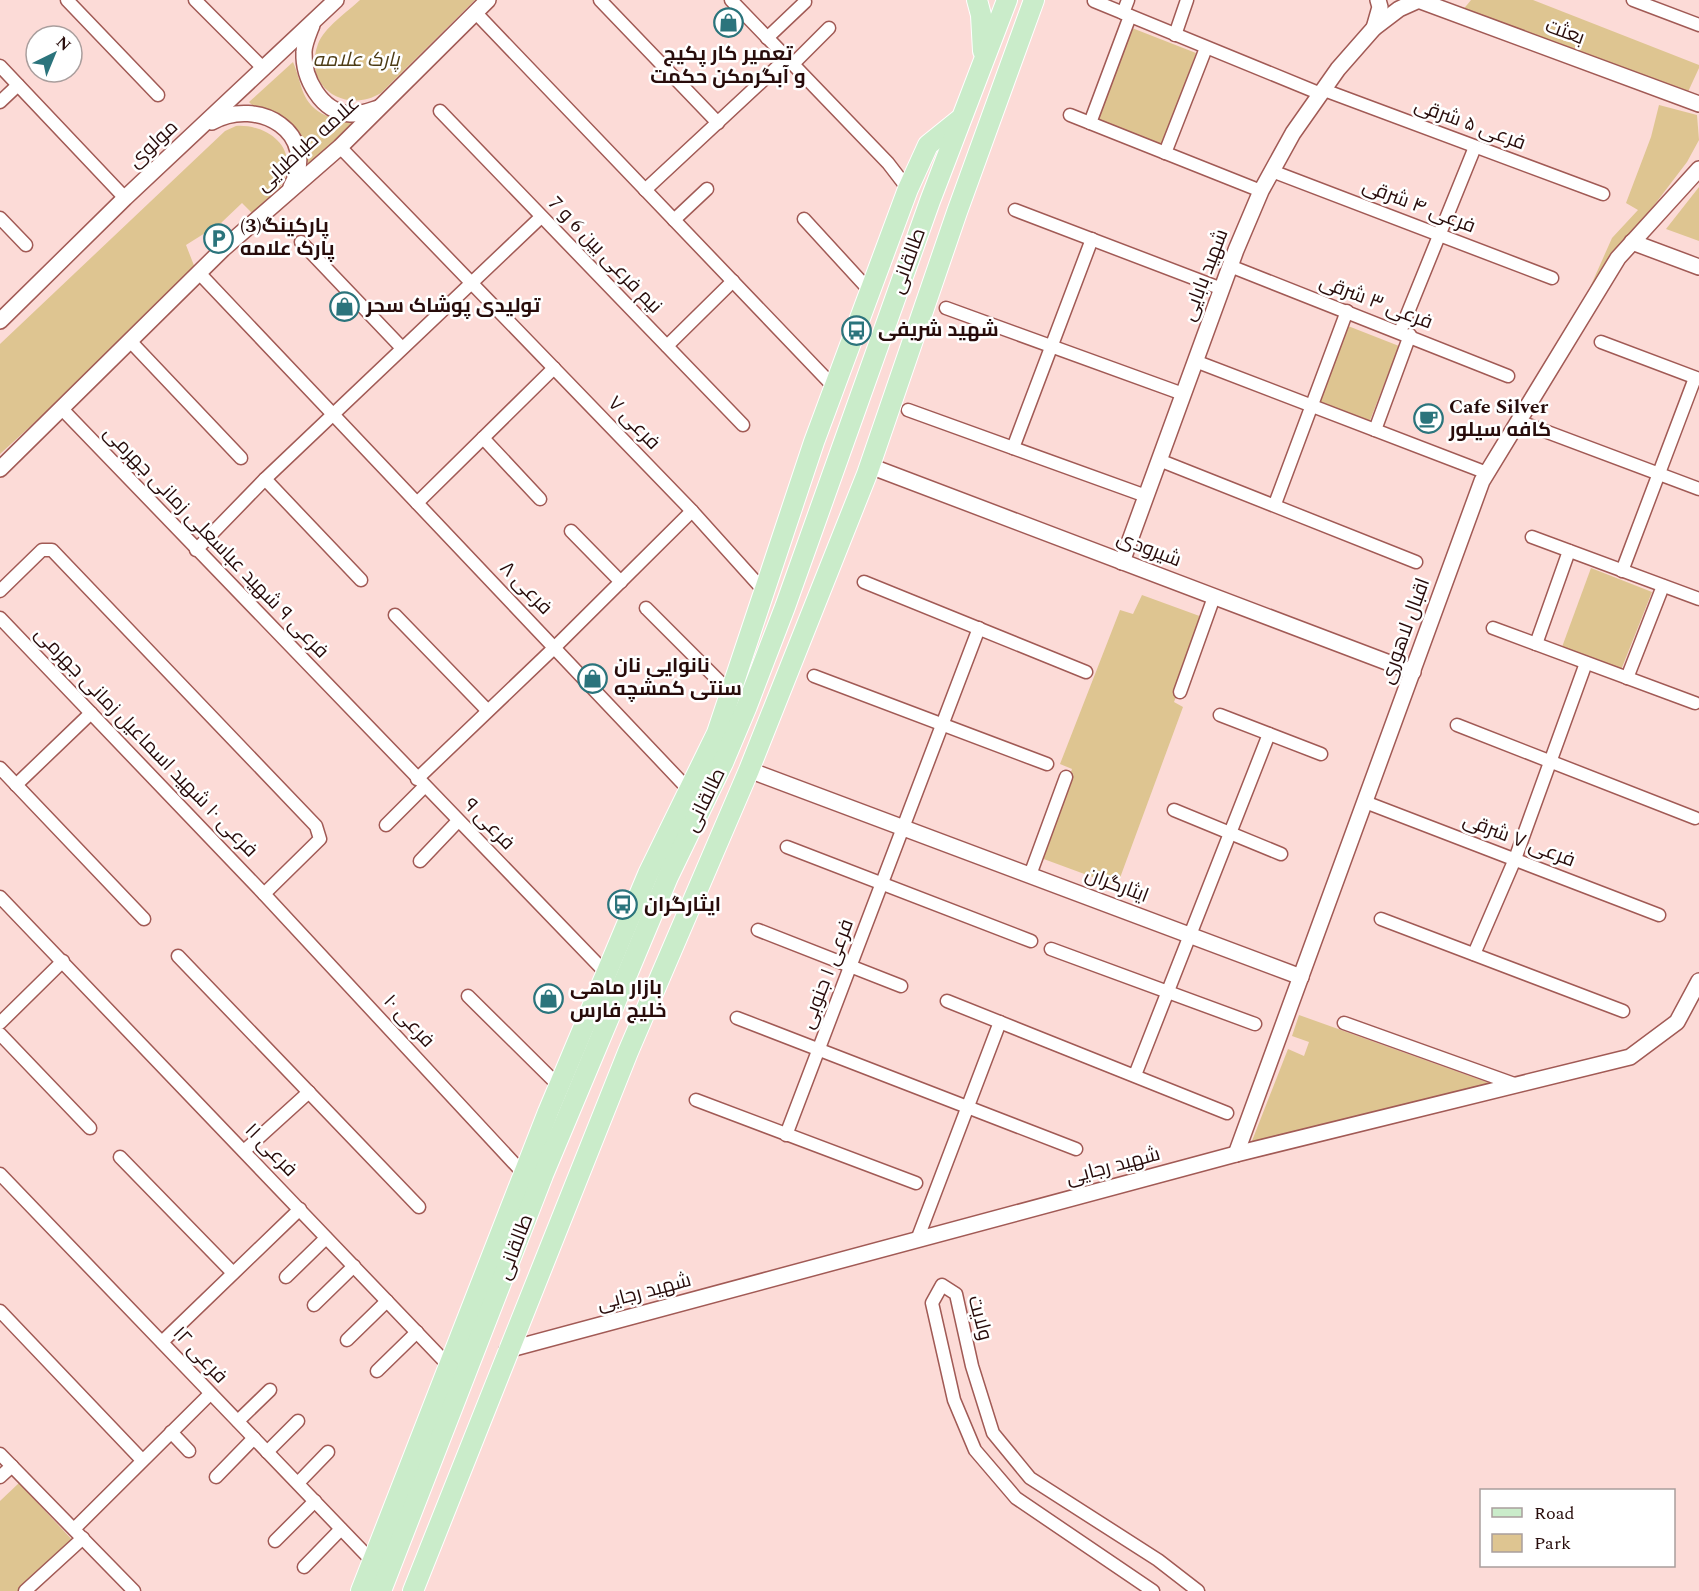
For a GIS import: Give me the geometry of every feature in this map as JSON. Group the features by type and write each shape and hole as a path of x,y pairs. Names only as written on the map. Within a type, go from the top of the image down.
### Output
{"main road":[{"path":"976,0 983,30 982,63"},
{"name":"طالقانی","path":"381,1591 543,1175 674,864 723,763 785,607 961,118 1007,0"},
{"name":"طالقانی","path":"413,1591 507,1350 628,1052 748,770 870,466 957,212 1035,0"},
{"path":"361,1591 559,1086 631,916 717,733 834,387 908,189 928,145 961,118"},
{"path":"631,916 674,864"}],"street":[{"path":"67,0 158,95"},
{"path":"195,0 264,69"},
{"name":"مولوی","path":"0,321 125,198 336,0"},
{"name":"علامه طباطبایی","path":"0,469 223,249 340,147 488,0"},
{"path":"600,0 717,123"},
{"path":"1090,123 1127,15 1128,0"},
{"path":"1175,35 1187,0"},
{"path":"1374,28 1380,7 1378,0"},
{"name":"شهید بابایی","path":"1122,562 1230,266 1261,191 1293,133 1322,92 1374,28 1399,9 1418,0"},
{"name":"بعثت","path":"1418,0 1445,4 1699,103"},
{"path":"1634,0 1699,25"},
{"name":"فرعی ۵ شرقی","path":"1094,1 1206,48 1322,92 1603,194"},
{"path":"767,38 805,2"},
{"path":"739,3 767,38 888,163 908,189"},
{"path":"475,12 834,387"},
{"path":"313,22 304,51 308,80 320,97 334,108 351,114 380,108"},
{"path":"645,190 717,123 829,28"},
{"path":"1165,153 1206,48"},
{"path":"0,66 125,198"},
{"path":"0,102 18,85"},
{"name":"نیم فرعی بین 6 و 7","path":"440,111 743,425"},
{"path":"200,129 217,119 238,113 272,119 286,129 299,150 298,173 288,192"},
{"path":"1070,116 1261,191"},
{"name":"فرعی ۷","path":"340,147 692,511 765,592"},
{"path":"1375,429 1438,234 1475,147"},
{"name":"اقبال لاهوری","path":"1236,1154 1487,473 1618,258 1699,169"},
{"name":"فرعی ۴ شرقی","path":"1272,171 1552,278"},
{"path":"674,220 707,189"},
{"path":"1015,210 1222,289"},
{"path":"196,550 265,479 541,216"},
{"path":"0,218 26,245"},
{"path":"804,219 869,290"},
{"path":"1012,448 1092,239"},
{"path":"301,242 402,348"},
{"path":"1632,242 1699,267"},
{"name":"فرعی ۳ شرقی","path":"1230,266 1405,333 1508,376"},
{"name":"فرعی ۸","path":"200,274 689,790"},
{"path":"667,346 733,281"},
{"path":"946,308 1183,394"},
{"path":"1275,504 1314,406 1347,311"},
{"path":"130,342 242,458"},
{"path":"1601,342 1697,378 1622,571"},
{"path":"1195,361 1487,473"},
{"path":"417,503 554,368"},
{"name":"فرعی ۹ شهید عباسعلی زمانی جهرمی","path":"62,409 342,702"},
{"path":"908,410 1146,496"},
{"path":"1518,422 1699,489"},
{"path":"483,438 540,499"},
{"path":"1159,460 1275,504 1416,562"},
{"name":"شیرودی","path":"870,466 1413,672"},
{"path":"265,479 361,580"},
{"path":"386,825 487,710 555,647 692,511"},
{"path":"571,531 621,582"},
{"path":"1532,537 1699,600"},
{"path":"0,591 42,550 52,550 316,826 320,839 264,894"},
{"path":"1536,644 1569,551"},
{"path":"864,582 1086,672"},
{"path":"1627,678 1663,586"},
{"path":"1180,692 1214,597"},
{"path":"646,608 731,693"},
{"path":"395,615 487,710"},
{"name":"فرعی ۱۰ شهید اسماعیل زمانی جهرمی","path":"0,618 264,894"},
{"name":"فرعی ۱ جنوبی","path":"786,1135 979,628"},
{"path":"1493,628 1695,703"},
{"path":"1474,954 1515,859 1586,663"},
{"path":"814,676 1047,764"},
{"name":"فرعی ۹","path":"342,702 606,974"},
{"path":"16,785 91,713"},
{"path":"1220,716 1321,754"},
{"path":"1457,725 1695,818"},
{"path":"1135,1076 1269,734"},
{"path":"0,768 144,919"},
{"name":"ایثارگران","path":"748,770 1301,977"},
{"path":"1030,875 1066,777"},
{"name":"فرعی ۷ شرقی","path":"1365,802 1659,915"},
{"path":"1174,810 1281,854"},
{"path":"420,861 458,821"},
{"path":"787,847 1031,941"},
{"name":"فرعی ۱۰","path":"264,894 524,1174"},
{"path":"0,897 63,961 0,1023"},
{"path":"1381,919 1623,1011"},
{"path":"758,930 902,986"},
{"path":"1051,949 1255,1024"},
{"path":"178,956 419,1207"},
{"name":"فرعی ۱۱","path":"63,961 450,1367"},
{"name":"شهید رجایی","path":"507,1350 1236,1154 1630,1057 1677,1022 1699,981"},
{"path":"468,996 559,1086"},
{"path":"947,1001 1227,1113"},
{"path":"737,1018 1076,1149"},
{"path":"917,1240 1000,1022"},
{"path":"1344,1023 1517,1085"},
{"path":"0,1034 90,1128"},
{"path":"244,1151 309,1092"},
{"path":"696,1100 916,1183"},
{"path":"120,1157 233,1274"},
{"name":"فرعی ۱۲","path":"0,1174 373,1562"},
{"path":"162,1342 300,1209"},
{"path":"286,1277 326,1238"},
{"path":"314,1305 354,1266"},
{"name":"ولایت","path":"1153,1591 1016,1498 975,1450 954,1400 932,1303 942,1285 956,1294 972,1366 993,1433 1030,1478 1158,1560 1198,1591"},
{"path":"347,1340 387,1300"},
{"path":"0,1311 142,1460"},
{"path":"377,1371 417,1332"},
{"path":"238,1421 270,1390"},
{"path":"25,1591 142,1460 210,1394"},
{"path":"267,1452 298,1420"},
{"path":"171,1432 189,1451"},
{"path":"216,1477 254,1438"},
{"path":"298,1483 328,1452"},
{"path":"0,1454 134,1591"},
{"path":"0,1477 12,1466"},
{"path":"275,1541 315,1501"},
{"path":"304,1567 342,1529"}],"green space":[{"name":"پارک علامه","path":"360,0 475,0 381,93 354,101 341,98 321,84 316,72 315,59 318,44 325,32"},
{"path":"1471,0 1533,0 1699,65 1699,68 1687,94 1462,11"},
{"path":"1132,28 1196,53 1162,145 1096,119"},
{"name":"پارک علامه","path":"293,62 307,100 312,106 327,116 354,125 310,166 301,141 290,124 249,102"},
{"path":"1659,105 1697,115 1699,140 1687,162 1588,292 1612,238 1638,210 1626,203 1651,137"},
{"path":"236,126 247,126 268,133 283,147 287,157 287,168 278,190 254,215 242,203 221,223 186,245 195,268 90,372 0,454 0,344 225,131"},
{"path":"1699,187 1699,241 1666,229"},
{"path":"1348,326 1399,346 1369,423 1318,403"},
{"path":"1591,568 1652,592 1621,670 1562,647"},
{"path":"1142,595 1205,618 1174,702 1183,707 1117,886 1041,858 1072,769 1060,764 1120,610 1133,614"},
{"path":"1299,1015 1492,1084 1250,1146 1288,1049 1304,1056 1309,1042 1292,1036"},
{"path":"19,1483 76,1544 25,1591 0,1591 0,1501"}],"place":[{"name":"تعمیر کار پکیج و آبگرمکن حکمت","path":"728,23"},
{"name":"پارکینگ(3) پارک علامه","path":"219,238"},
{"name":"تولیدی پوشاک سحر","path":"345,306"},
{"name":"شهید شریفی","path":"857,330"},
{"name":"Cafe Silver کافه سیلور","path":"1428,419"},
{"name":"نانوایی نان سنتی کمشچه","path":"593,678"},
{"name":"ایثارگران","path":"623,905"},
{"name":"بازار ماهی خلیج فارس","path":"549,999"}]}
